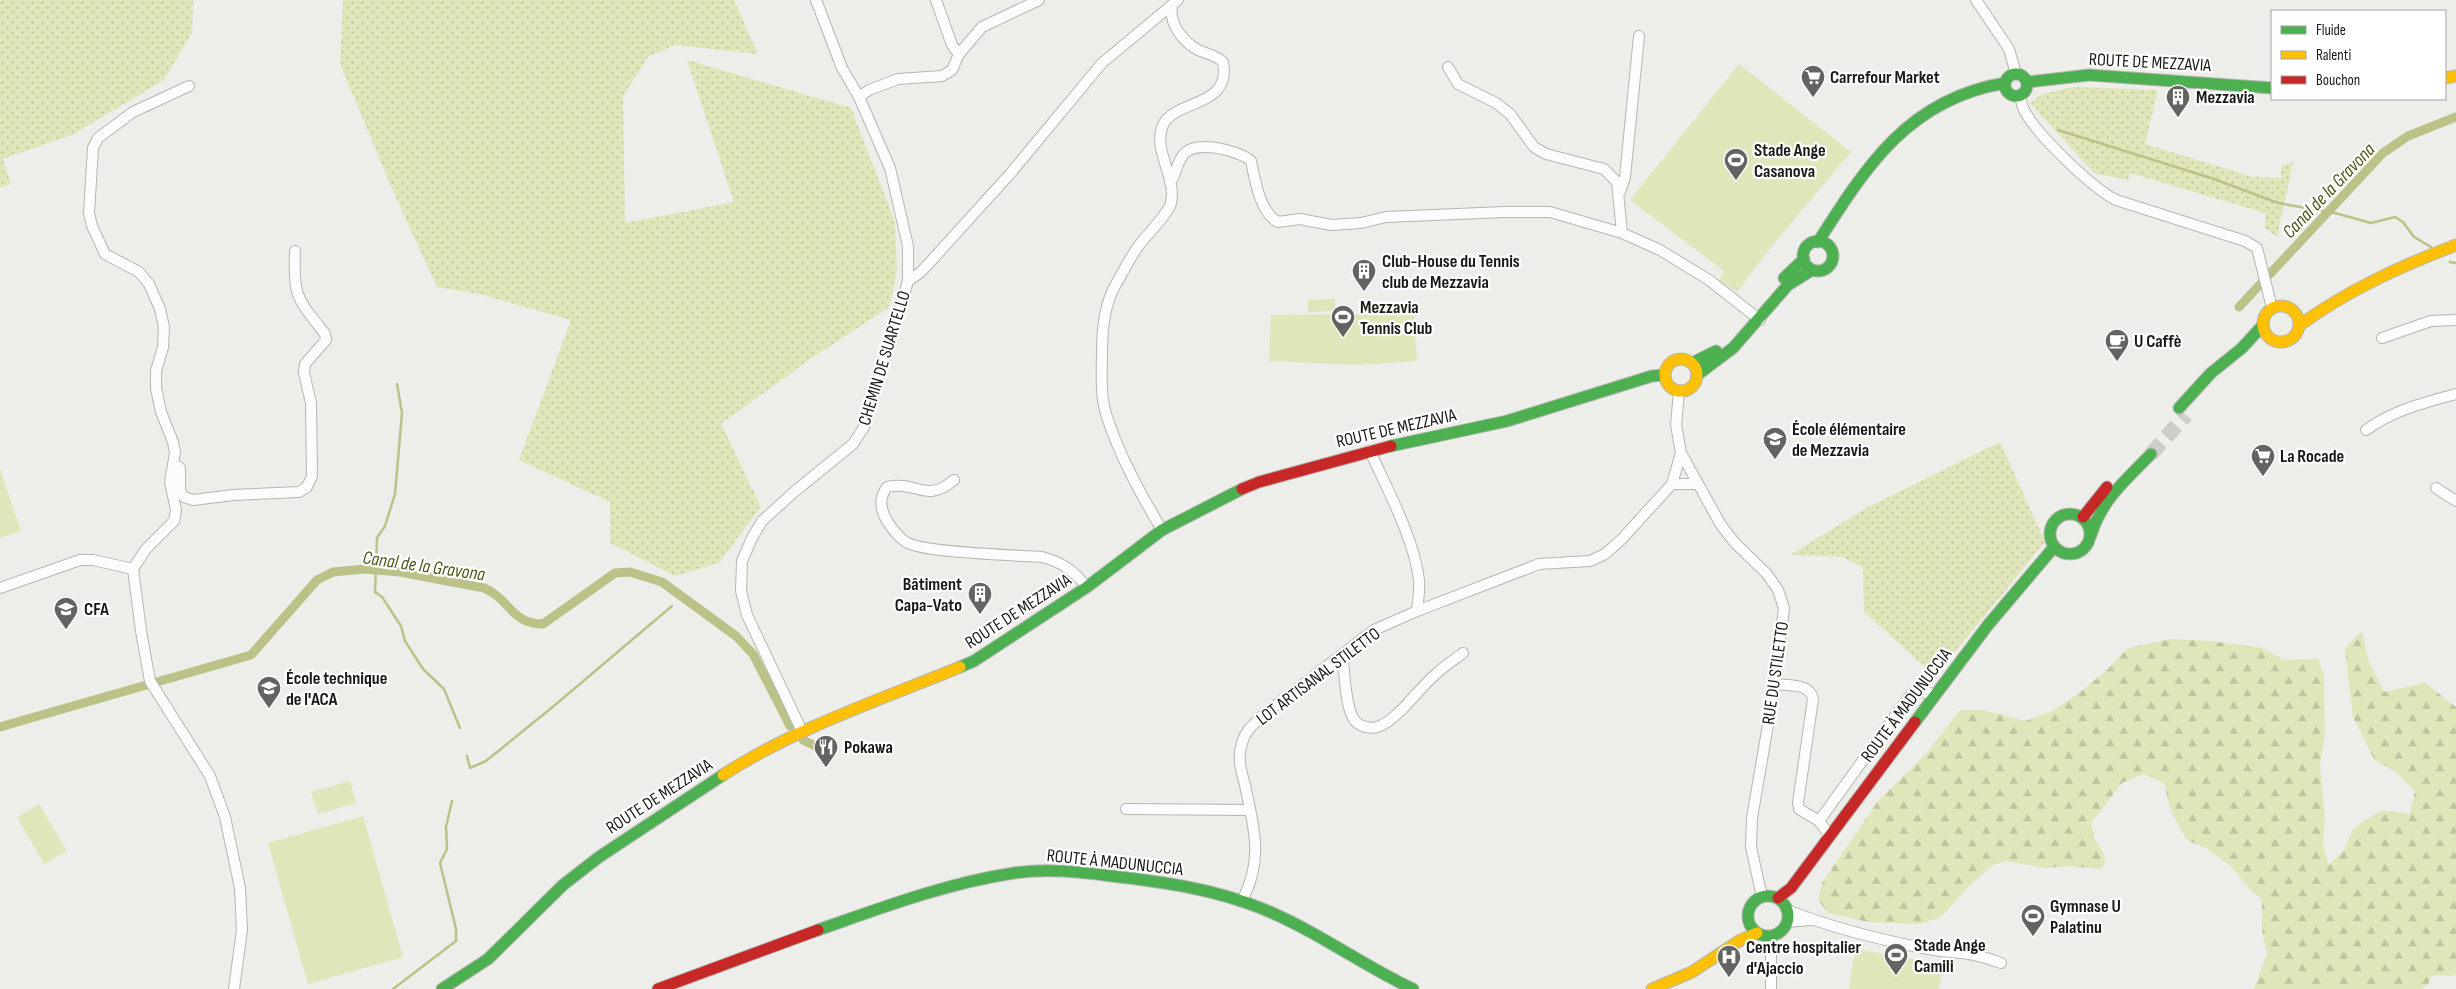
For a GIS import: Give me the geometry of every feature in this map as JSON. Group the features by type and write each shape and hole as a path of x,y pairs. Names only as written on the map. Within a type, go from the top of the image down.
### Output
{"main road":[{"path":"1818,242 1869,166 1912,123 1944,100 1990,85 2006,87 2013,96 2020,95 2025,91 2026,82 2023,76 2016,74 2008,77 2006,87"},
{"name":"ROUTE DE MEZZAVIA","path":"2026,82 2089,75 2271,88"},
{"path":"1804,259 1788,274 1756,317 1734,348 1697,375 1694,385 1689,389 1679,391 1670,388 1664,375 1672,362 1682,359 1692,363 1708,357 1730,342 1756,317 1788,285 1812,270 1820,271 1830,264 1833,255 1829,246 1834,233 1877,172 1904,141 1928,122 1949,110 1974,98 2006,87"},
{"path":"1812,270 1804,259 1808,245 1818,242 1829,246"},
{"path":"2242,348 2271,339 2282,342 2288,341 2296,334 2300,325 2329,302 2411,263 2456,246"},
{"path":"2182,412 2211,373 2242,348 2263,325 2265,316 2272,308 2283,306 2293,309 2329,302"},
{"path":"2293,309 2297,314 2300,325"},
{"path":"2263,325 2271,339"},
{"path":"1692,363 1697,375"},
{"name":"ROUTE DE MEZZAVIA","path":"442,989 488,958 563,885 599,857 748,759 800,733 974,661 1087,587 1162,530 1216,500 1259,482 1370,451 1507,421 1652,376 1664,375"},
{"path":"2083,517 2090,506 2148,450 2096,515 2091,535 2084,549 2077,554 2061,552 2054,547 2050,538 2050,528 2056,519 2064,514 2074,513 2083,517 2089,525 2091,535"},
{"name":"ROUTE À MADUNUCCIA","path":"1784,909 1791,888 1988,624 2054,547"},
{"name":"ROUTE À MADUNUCCIA","path":"658,989 754,952 966,882 1032,871 1076,872 1158,881 1195,888 1242,901 1288,920 1391,980 1413,989"},
{"path":"1652,989 1692,972 1739,941 1757,933 1771,935 1781,930 1784,909 1762,897 1751,904 1748,910 1749,924 1739,941"},
{"path":"1749,924 1757,933"}],"street":[{"name":"CHEMIN DE SUARTELLO","path":"800,733 800,727 747,615 741,592 742,561 762,521 853,444 864,427 908,281 908,246 890,168 859,97 842,68 816,0"},
{"path":"936,0 952,44 959,54"},
{"path":"859,97 869,90 898,79 942,76 952,70 959,54 982,27 1039,0"},
{"path":"1976,0 2009,49 2016,74"},
{"path":"1162,530 1133,481 1106,413 1102,391 1102,336 1106,309 1114,287 1136,249 1171,204 1170,183 1162,152 1161,138 1163,125 1169,117 1203,101 1216,91 1225,72 1223,62 1218,57 1186,42 1176,28 1171,14 1175,3"},
{"path":"908,281 921,272 1003,181 1102,63 1175,3"},
{"path":"1618,195 1625,177 1639,36"},
{"path":"1448,67 1458,84 1496,103 1510,114 1534,147 1546,154 1604,168 1617,182 1622,233"},
{"path":"189,86 133,112 98,138 93,148 89,213 106,254 138,272 149,284 160,309 164,328 163,347 156,371 156,388 161,412 173,442 174,464 170,482 176,510 174,521 146,549 133,569 141,631 152,684 210,776 225,817 240,896 242,930 234,989"},
{"path":"2020,95 2024,110 2049,142 2101,192 2116,200 2245,242 2257,248 2272,308"},
{"path":"1170,183 1180,160 1189,150 1200,147 1235,150 1251,161 1255,181 1267,213 1278,222 1300,219 1331,225 1360,223 1386,217 1550,212 1622,233 1660,250 1701,275 1756,317"},
{"path":"174,464 180,468 180,491 184,497 193,500 233,495 299,492 307,487 312,476 310,403 304,373 305,364 326,340 325,334 296,293 294,281 295,251"},
{"path":"2382,338 2432,321 2456,320"},
{"name":"RUE DU STILETTO","path":"1679,391 1676,425 1681,453 1721,525 1735,543 1767,574 1778,590 1784,608 1775,684 1752,818 1751,847 1762,897"},
{"path":"2366,430 2382,419 2406,407 2456,394"},
{"path":"1370,451 1405,531 1414,561 1419,579 1417,611"},
{"path":"1681,453 1672,484 1698,484"},
{"path":"954,480 942,490 932,492 897,484 887,487 882,494 880,504 885,518 906,542 925,549 1042,557 1057,561 1072,570 1087,587"},
{"name":"LOT ARTISANAL STILETTO","path":"1242,901 1256,864 1257,853 1239,761 1241,744 1246,732 1262,716 1374,630 1417,611 1539,564 1590,561 1605,554 1621,540 1672,484"},
{"path":"2436,488 2456,501"},
{"path":"0,588 80,560 92,560 133,569"},
{"path":"1342,655 1350,710 1354,720 1361,726 1372,729 1381,726 1391,718 1436,674 1463,653"},
{"path":"1775,684 1806,688 1812,692 1814,699 1798,803 1799,809 1819,821 1830,836"},
{"path":"1819,821 1914,691 1936,694"},
{"path":"1126,809 1250,810"},
{"path":"1784,909 1813,920 1921,948 1971,953 2001,963"},
{"path":"1771,935 1772,989"}],"green space":[{"path":"0,0 193,0 192,33 164,80 72,135 3,159 11,184 0,187"},
{"path":"343,0 734,0 758,54 675,45 648,57 623,96 625,223 734,202 687,60 851,108 895,222 897,272 889,307 812,358 721,424 761,507 719,563 675,576 610,543 610,502 519,460 571,320 479,294 437,287 393,191 340,64"},
{"name":"Stade Ange Casanova","path":"1739,64 1851,152 1767,252 1737,292 1719,280 1724,271 1630,200"},
{"path":"2073,87 2158,90 2145,144 2253,177 2281,178 2281,166 2293,162 2277,237 2265,228 2265,213 2130,173 2128,180 2094,173 2030,103 2042,94"},
{"path":"1335,299 1335,311 1308,312 1308,300"},
{"name":"Mezzavia Tennis Club","path":"1414,313 1417,361 1359,365 1269,361 1271,315"},
{"path":"2000,442 2045,542 1935,676 1864,612 1863,568 1843,557 1790,555 1868,507"},
{"path":"0,469 21,531 0,538"},
{"path":"2362,631 2369,662 2384,692 2425,683 2456,707 2456,975 2436,975 2430,977 2429,983 2422,989 2254,989 2267,954 2262,930 2262,899 2250,890 2231,866 2207,849 2187,840 2171,812 2164,783 2143,774 2122,783 2091,823 2095,839 2106,859 2102,869 2068,866 2045,868 2006,861 1993,865 1970,885 1941,917 1920,924 1868,922 1828,913 1818,900 1822,883 1878,801 1926,754 1960,710 1983,710 2025,721 2052,711 2078,694 2108,669 2128,648 2171,639 2210,641 2263,648 2284,660 2318,659 2324,676 2325,734 2320,765 2325,818 2323,845 2329,865 2344,850 2353,829 2368,818 2384,810 2410,814 2415,791 2397,773 2374,759 2353,717 2345,649"},
{"path":"350,781 356,803 318,814 311,792"},
{"path":"39,804 67,851 44,864 17,817"},
{"path":"363,816 403,957 308,984 268,843"},
{"name":"Stade Ange Camili","path":"1855,949 1943,964 1939,989 1849,989"}],"waterway":[{"name":"Canal de la Gravona","path":"2239,307 2383,153 2408,136 2456,117"},
{"path":"2058,130 2214,179 2278,203 2335,213 2371,223 2395,217 2403,222 2414,237 2431,247"},
{"path":"2450,262 2456,263"},
{"name":"Canal de la Gravona","path":"397,384 402,413 395,494 385,526 377,538 375,592 382,597 401,626 405,641 423,669 444,689 460,728"},
{"name":"Canal de la Gravona","path":"0,727 251,655 317,580 333,572 364,569 400,572 484,588 492,592 524,620 543,624 615,573 630,572 662,582 736,636 753,654 790,726"},
{"path":"467,756 470,768 486,761 672,606"},
{"name":"Canal de la Gravona","path":"803,740 817,747"},
{"path":"393,989 456,941 456,929 440,863 447,849 446,827 452,801"}],"tunnel":[{"path":"2151,454 2186,415"}],"traffic: fast":[{"path":"2016,74 2024,77 2027,85 2024,93 2016,96 2008,93 2005,85 2008,77 2016,74"},
{"path":"2027,82 2089,75 2271,88"},
{"path":"1818,242 1873,162 1917,120 1942,104 1971,91 2005,83"},
{"path":"1818,241 1824,242 1832,250 1833,256 1832,262 1824,270 1818,271 1812,270 1804,262 1803,256 1804,250 1812,242 1818,241"},
{"path":"1784,278 1804,259"},
{"path":"1697,375 1733,348 1788,285 1812,270"},
{"path":"2179,408 2211,373 2242,348 2263,325"},
{"path":"1692,363 1716,351"},
{"path":"1391,446 1507,421 1652,376 1664,375"},
{"path":"2091,535 2108,500 2151,454"},
{"path":"960,667 974,661 1087,587 1162,530 1242,489"},
{"path":"2074,514 2081,517 2087,523 2090,534 2089,542 2081,551 2074,554 2066,554 2059,551 2051,542 2050,530 2053,523 2062,515 2074,514"},
{"path":"1915,722 1988,625 2054,547"},
{"path":"442,989 488,959 563,885 599,857 723,775"},
{"path":"818,930 914,897 989,877 1038,871 1087,873 1189,887 1245,902 1282,917 1413,989"},
{"path":"1768,896 1782,902 1788,916 1782,930 1768,936 1754,930 1748,916 1754,902 1768,896"}],"traffic: slow":[{"path":"2446,78 2456,76"},
{"path":"2300,325 2318,312 2375,280 2415,261 2456,245"},
{"path":"2281,306 2288,307 2294,311 2298,317 2299,324 2298,331 2294,337 2288,341 2281,342 2274,341 2268,337 2264,331 2263,324 2264,317 2268,311 2274,307 2281,306"},
{"path":"1681,359 1687,360 1692,364 1696,369 1697,375 1696,381 1692,386 1687,390 1681,391 1675,390 1670,386 1666,381 1665,375 1666,369 1670,364 1675,360 1681,359"},
{"path":"723,775 779,743 809,729 960,667"},
{"path":"1652,989 1692,972 1739,941 1757,933"}],"traffic: jam":[{"path":"1242,489 1259,482 1391,446"},
{"path":"2083,517 2107,487"},
{"path":"1778,898 1791,888 1915,722"},
{"path":"658,989 818,930"}],"place":[{"name":"Carrefour Market","path":"1813,98"},
{"name":"Mezzavia","path":"2178,118"},
{"name":"Stade Ange Casanova","path":"1736,181"},
{"name":"Club-House du Tennis club de Mezzavia","path":"1364,292"},
{"name":"Mezzavia Tennis Club","path":"1343,338"},
{"name":"U Caffè","path":"2117,362"},
{"name":"École élémentaire de Mezzavia","path":"1775,460"},
{"name":"La Rocade","path":"2263,477"},
{"name":"Bâtiment Capa-Vato","path":"980,615"},
{"name":"CFA","path":"66,630"},
{"name":"École technique de l'ACA","path":"269,709"},
{"name":"Pokawa","path":"826,768"},
{"name":"Gymnase U Palatinu","path":"2033,937"},
{"name":"Stade Ange Camili","path":"1896,976"},
{"name":"Centre hospitalier d'Ajaccio","path":"1729,978"}]}
